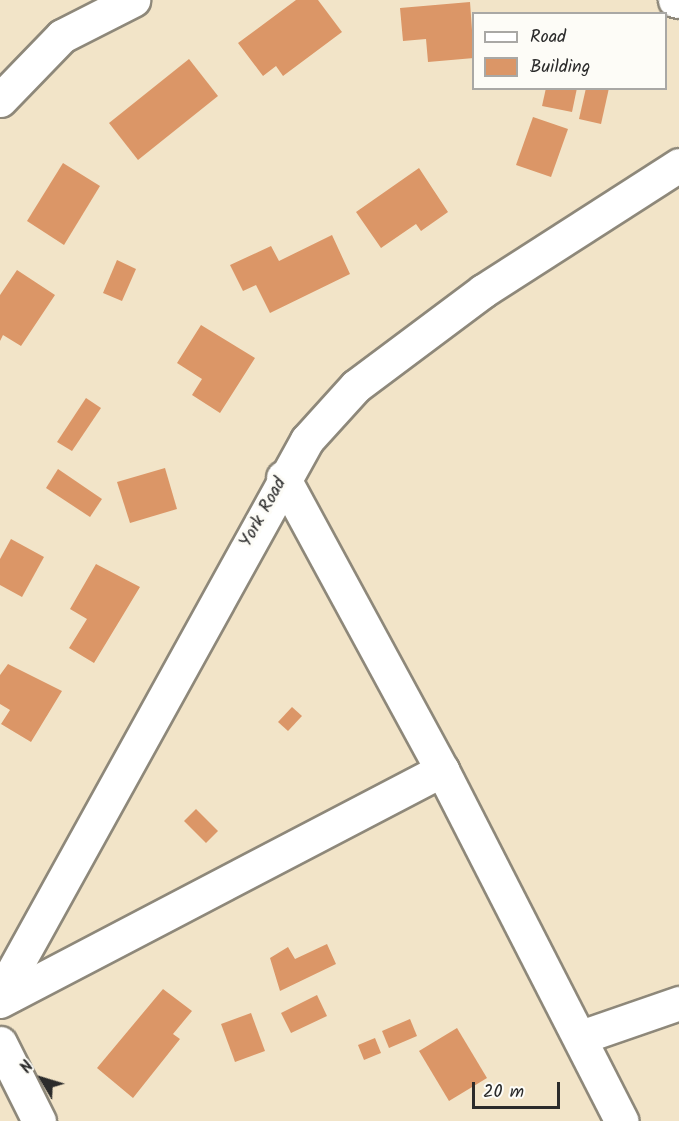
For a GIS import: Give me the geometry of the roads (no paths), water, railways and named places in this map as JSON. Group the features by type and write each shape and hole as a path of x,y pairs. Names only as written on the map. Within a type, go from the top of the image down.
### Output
{"street":[{"path":"0,100 62,36 133,0"},
{"name":"York Road","path":"0,994 283,477 307,440 356,386 483,291 679,165"},
{"path":"283,477 442,770 622,1121"},
{"path":"0,1001 442,770"},
{"path":"580,1037 679,1003"},
{"path":"0,1042 39,1121"}]}
